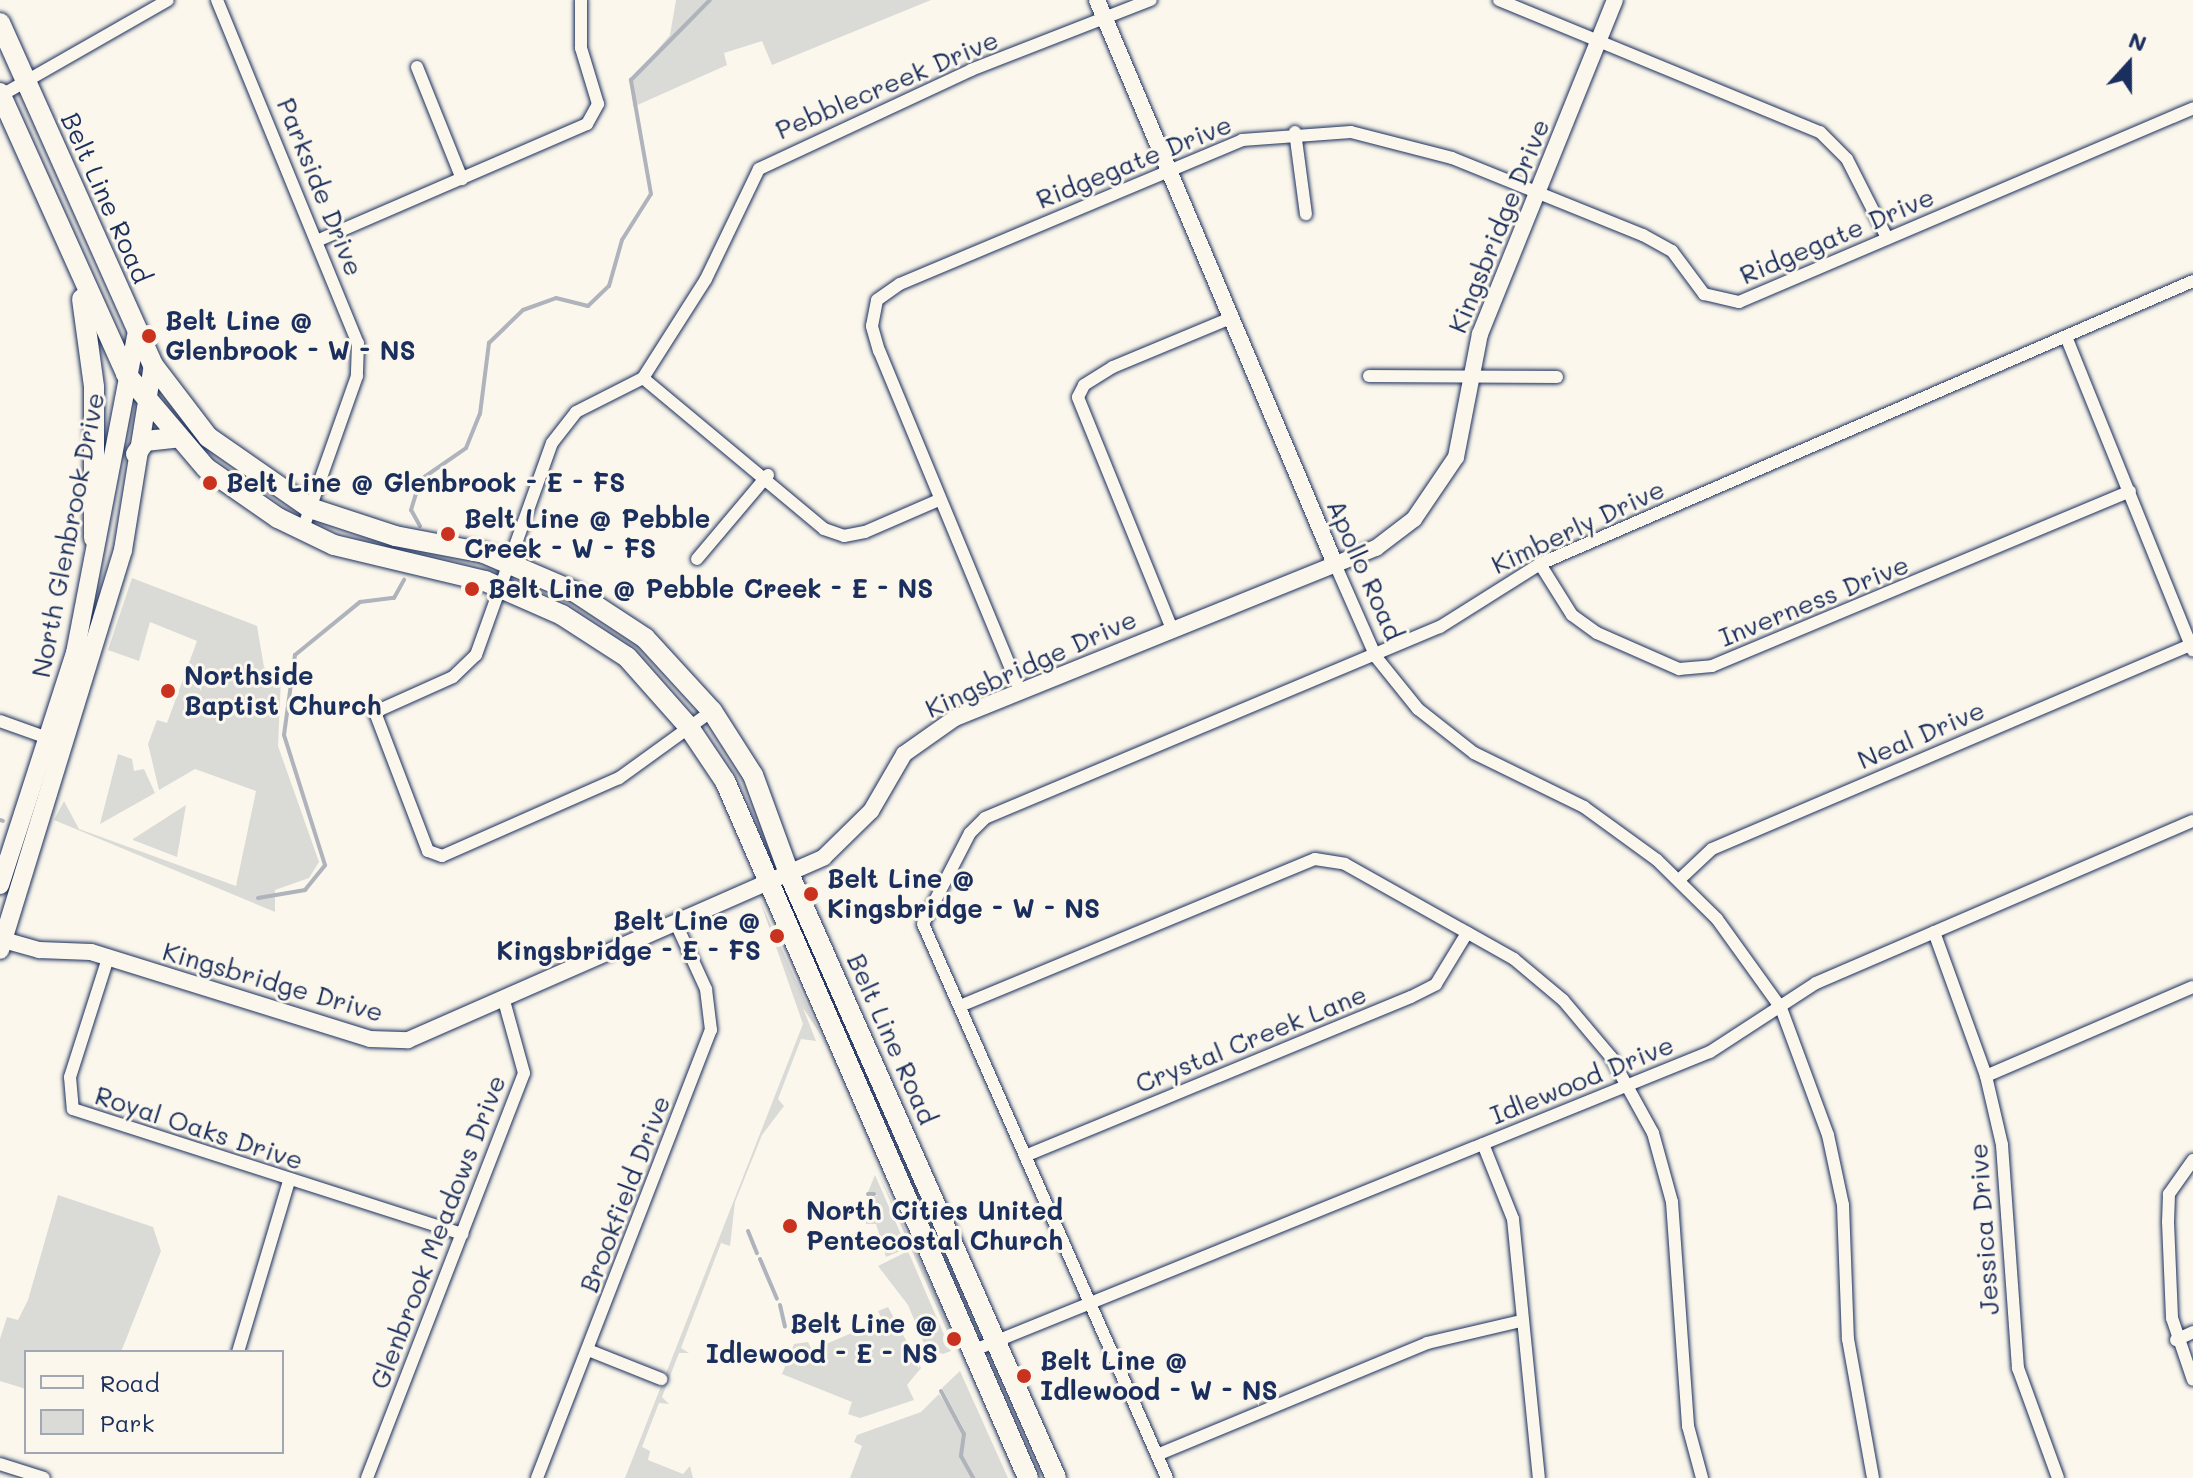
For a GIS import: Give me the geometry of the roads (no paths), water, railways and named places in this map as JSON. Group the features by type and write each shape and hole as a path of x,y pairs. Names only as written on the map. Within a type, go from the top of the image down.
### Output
{"main road":[{"name":"Belt Line Road","path":"0,23 153,365 208,437 310,508 512,563 635,630 712,711 753,775 790,876 1056,1478"},
{"name":"Belt Line Road","path":"0,95 80,279 126,374 175,438 240,494 302,531 368,558 503,587 609,643 688,726 725,781 1028,1478"},
{"path":"80,279 94,387 94,538"},
{"name":"North Glenbrook Drive","path":"0,885 75,653 94,538 137,330"},
{"name":"North Glenbrook Drive","path":"1,943 67,745 123,550 144,401 153,365"},
{"path":"136,454 145,441 175,438"},
{"path":"889,1158 912,1148"}],"street":[{"path":"0,95 168,0"},
{"name":"Parkside Drive","path":"217,0 319,240 358,343 357,365 302,531"},
{"path":"319,240 574,132 594,114 598,104 577,24 581,0"},
{"name":"Apollo Road","path":"1097,0 1376,657 1418,709 1455,740 1595,813 1679,880 1781,1008 1823,1120 1843,1205 1848,1339 1873,1478"},
{"name":"Pebblecreek Drive","path":"688,726 619,778 442,856 428,851 375,712 466,668 503,587 563,425 643,378 706,279 759,169 785,150 1151,0"},
{"path":"1499,0 1820,132 1847,159 1887,238"},
{"name":"Kingsbridge Drive","path":"1,943 108,958 388,1041 504,1001 790,876 845,844 904,754 930,732 1172,629 1335,564 1396,535 1433,498 1464,434 1480,334 1615,0"},
{"path":"417,67 462,179"},
{"name":"Ridgegate Drive","path":"1021,693 879,351 872,326 877,300 900,284 1168,167 1242,140 1295,132 1380,136 1537,193 1672,251 1704,294 1722,303 1768,291 2193,108"},
{"path":"1295,132 1306,214"},
{"name":"Kimberly Drive","path":"960,1006 923,924 985,818 1376,657 1440,627 1540,564 2067,339 2193,281"},
{"path":"1172,629 1078,397 1084,385 1113,367 1231,318"},
{"path":"2067,339 2192,648"},
{"path":"1369,376 1557,377"},
{"path":"643,378 768,475 824,529 844,536 939,500"},
{"path":"697,559 768,475"},
{"name":"Inverness Drive","path":"1540,564 1572,615 1597,633 1679,669 1712,666 2130,491"},
{"name":"Neal Drive","path":"1679,880 1712,849 2192,648"},
{"path":"688,726 712,711"},
{"path":"0,721 67,745"},
{"name":"Idlewood Drive","path":"972,1351 1092,1305 1740,1039 1816,983 2193,821"},
{"path":"1167,1478 960,1006 1315,859 1345,864 1467,933 1563,1000 1630,1085 1653,1133 1672,1202 1688,1426 1702,1478"},
{"name":"Brookfield Drive","path":"537,1478 711,1030 706,989 677,926"},
{"name":"Jessica Drive","path":"1934,932 1986,1076 2010,1209 2018,1368 2058,1478"},
{"name":"Crystal Creek Lane","path":"1025,1156 1411,997 1436,984 1467,933"},
{"name":"Royal Oaks Drive","path":"108,958 70,1077 73,1109 289,1181 462,1234"},
{"path":"1986,1076 2193,987"},
{"name":"Glenbrook Meadows Drive","path":"367,1478 524,1073 504,1001"},
{"path":"1483,1144 1513,1219 1538,1478"},
{"path":"2193,1160 2169,1194 2176,1340 2193,1380"},
{"path":"239,1350 289,1181"},
{"path":"1157,1455 1427,1343 1521,1321"},
{"path":"2176,1340 2193,1332"},
{"path":"588,1350 661,1379"},
{"path":"0,1464 44,1478"}],"waterway":[{"path":"420,526 411,510 420,480 466,448 480,414 489,343 523,310 556,298 588,306 609,286 622,240 651,194 631,80 710,0"},
{"path":"258,898 305,890 325,865 284,735 295,655 360,602 394,598 404,580"},
{"path":"868,1194 874,1194"},
{"path":"748,1231 757,1253"},
{"path":"760,1259 777,1299"},
{"path":"780,1305 785,1326"},
{"path":"941,1391 964,1434 961,1456 973,1478"}],"place":[{"name":"Belt Line @ Glenbrook - W - NS","path":"149,336"},
{"name":"Belt Line @ Glenbrook - E - FS","path":"210,483"},
{"name":"Belt Line @ Pebble Creek - W - FS","path":"448,534"},
{"name":"Belt Line @ Pebble Creek - E - NS","path":"472,589"},
{"name":"Northside Baptist Church","path":"168,691"},
{"name":"Belt Line @ Kingsbridge - W - NS","path":"811,894"},
{"name":"Belt Line @ Kingsbridge - E - FS","path":"777,936"},
{"name":"North Cities United Pentecostal Church","path":"790,1226"},
{"name":"Belt Line @ Idlewood - E - NS","path":"954,1339"},
{"name":"Belt Line @ Idlewood - W - NS","path":"1024,1376"}]}
